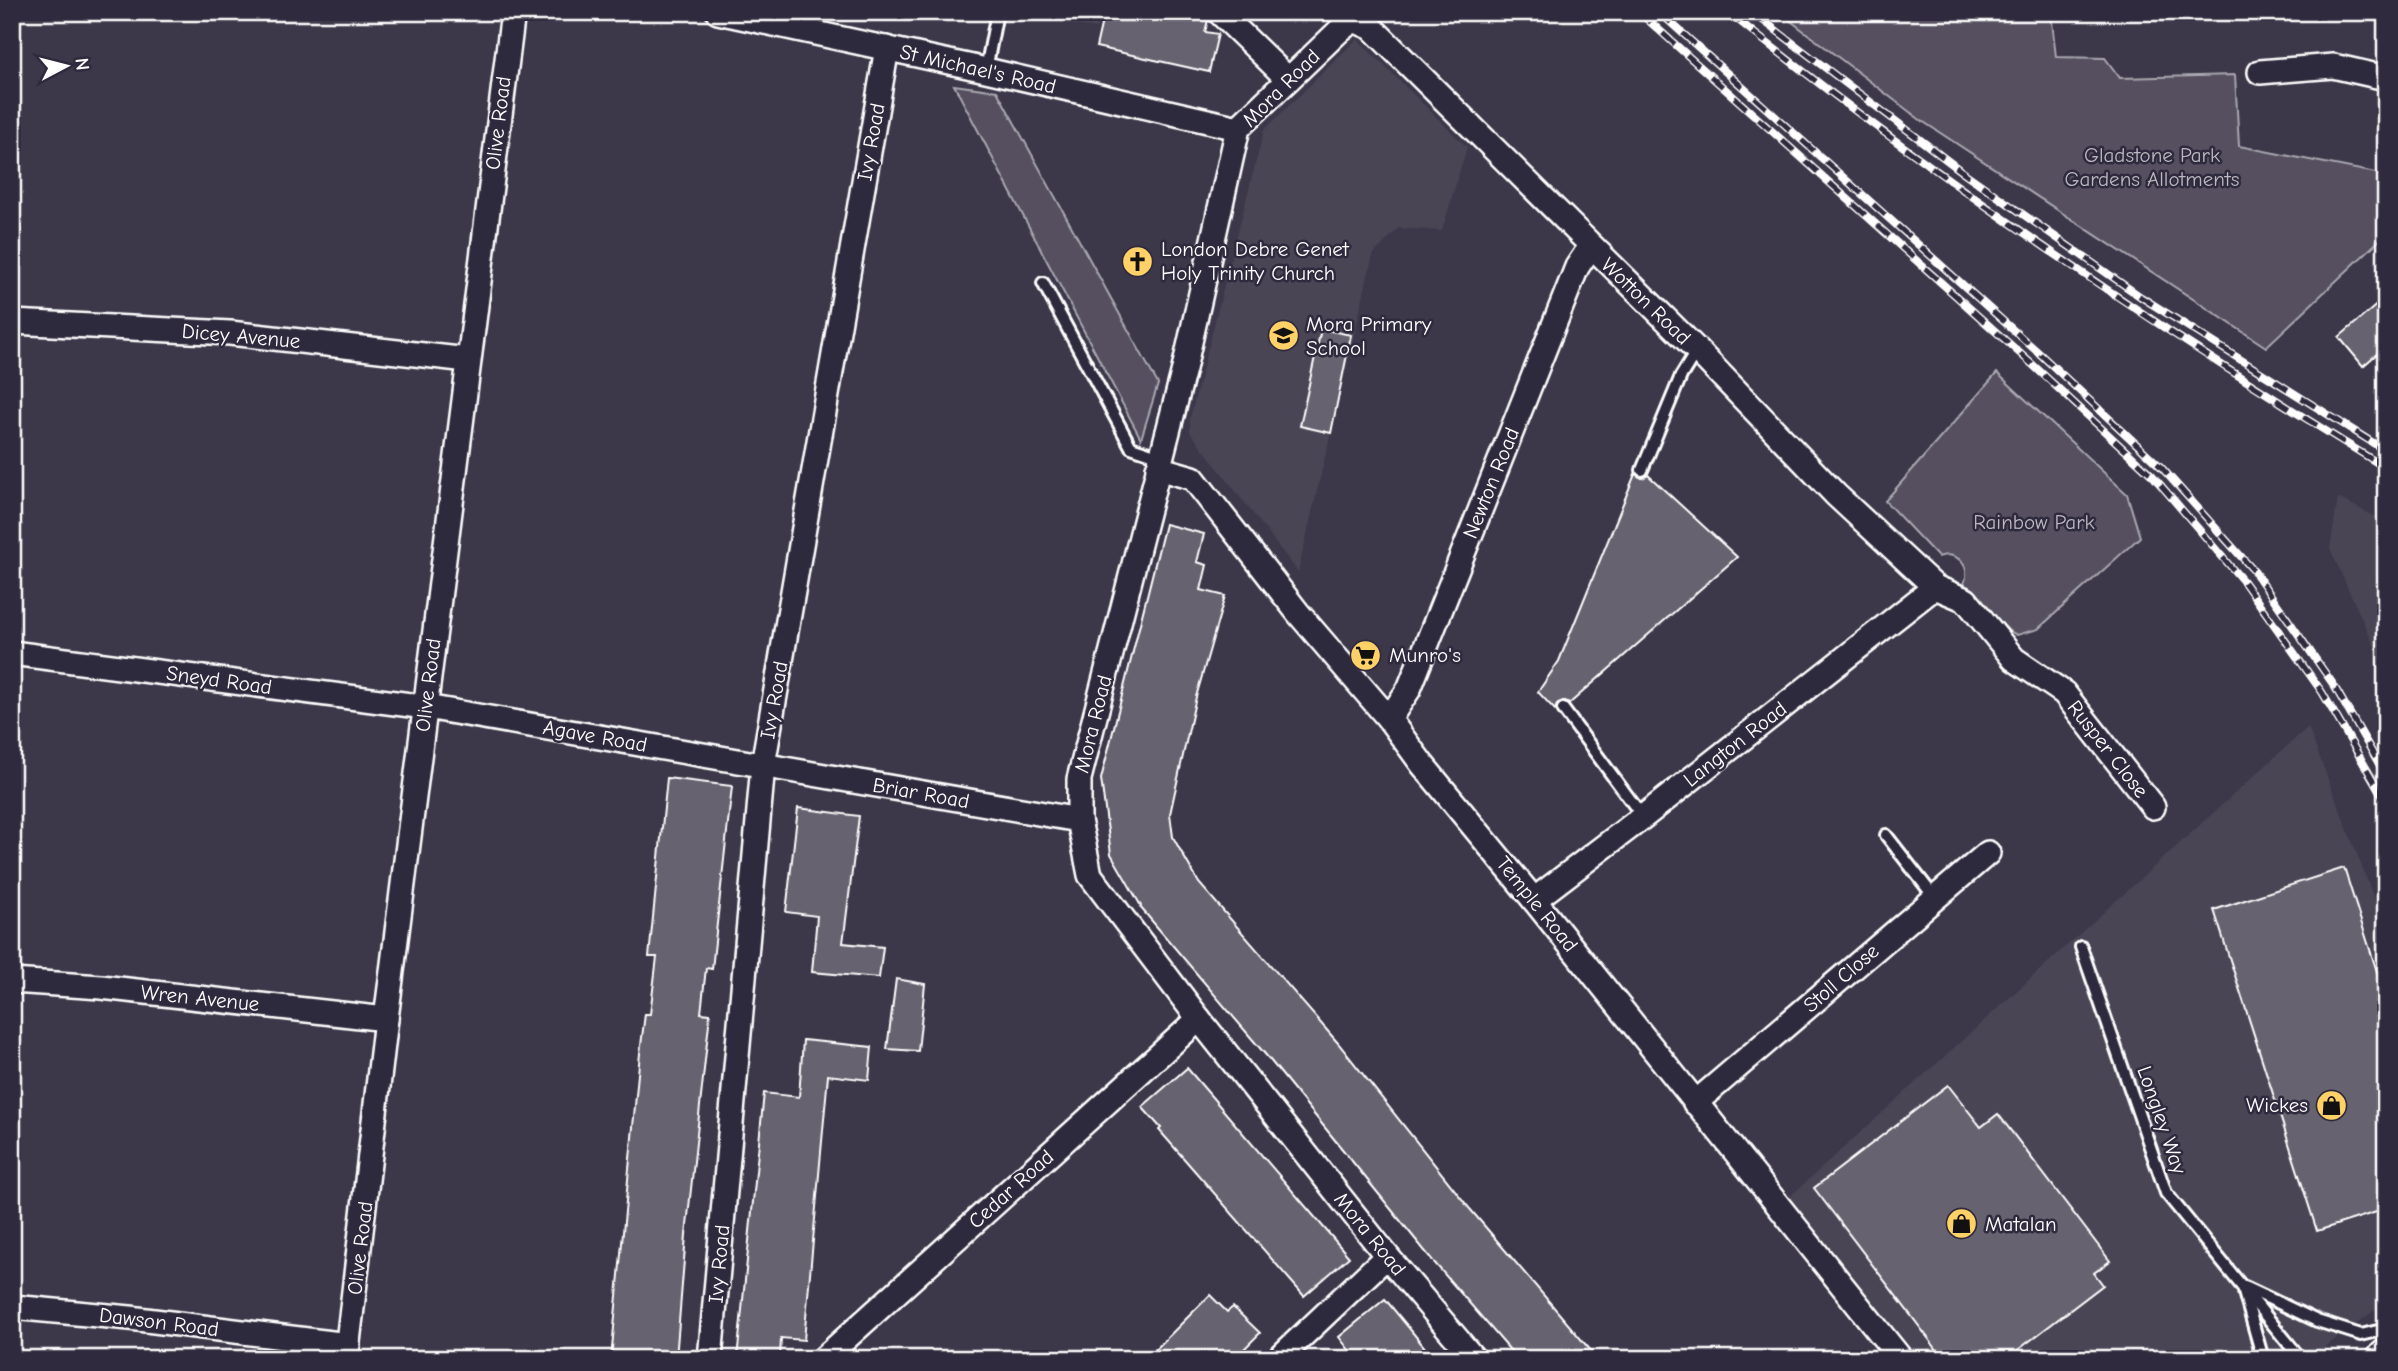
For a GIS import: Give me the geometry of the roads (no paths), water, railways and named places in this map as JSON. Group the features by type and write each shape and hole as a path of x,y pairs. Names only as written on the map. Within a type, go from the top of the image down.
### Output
{"street":[{"name":"Olive Road","path":"347,1352 513,12"},
{"name":"St Michael's Road","path":"718,12 1238,128"},
{"path":"1219,12 1289,79"},
{"name":"Mora Road","path":"1354,20 1341,29 1238,128 1184,369 1079,779 1079,820 1090,875 1199,1019 1387,1256 1474,1359"},
{"name":"Wotton Road","path":"1354,20 1372,27 1697,350 1836,495 1935,587"},
{"name":"Ivy Road","path":"710,1359 764,765 818,437 887,48"},
{"path":"2260,72 2333,66 2386,78"},
{"name":"Newton Road","path":"1390,719 1409,689 1577,267 1591,246"},
{"name":"Dicey Avenue","path":"12,322 230,333 468,360"},
{"name":"Temple Road","path":"1160,463 1193,478 1299,614 1390,719 1422,764 1534,900 1900,1359"},
{"name":"Rusper Close","path":"1935,587 1966,600 2014,659 2064,693 2153,807"},
{"name":"Langton Road","path":"1534,900 1935,587"},
{"name":"Sneyd Road","path":"12,653 426,707"},
{"name":"Agave Road","path":"426,707 764,765"},
{"name":"Briar Road","path":"764,765 1079,820"},
{"name":"Stoll Close","path":"1695,1103 1988,853"},
{"name":"Wren Avenue","path":"12,981 101,987 387,1019"},
{"name":"Cedar Road","path":"823,1359 1199,1019"},
{"path":"1278,1359 1387,1256"},
{"name":"Dawson Road","path":"12,1307 130,1318 347,1352"}],"lane":[{"path":"986,70 997,12"},
{"path":"1043,283 1131,447 1160,463"},
{"path":"1642,470 1681,376 1697,350"},
{"path":"1563,709 1643,817"},
{"path":"1886,835 1935,898"},
{"name":"Longley Way","path":"2081,947 2166,1192 2301,1359"},
{"path":"2242,1286 2263,1359"},
{"name":"Longley Way","path":"2242,1286 2316,1321 2361,1335 2386,1329"}],"railway":[{"path":"1639,12 2153,476 2243,581 2322,692 2386,802"},
{"path":"1659,12 2040,354 2161,467 2254,571 2333,684 2386,776"},
{"path":"1728,12 1887,135 2050,251 2216,362 2386,468"},
{"path":"1752,12 1960,170 2141,297 2386,451"}],"place":[{"name":"London Debre Genet Holy Trinity Church","path":"1138,261"},
{"name":"Mora Primary School","path":"1283,336"},
{"name":"Munro's","path":"1366,655"},
{"name":"Wickes","path":"2331,1105"},
{"name":"Matalan","path":"1962,1224"}],"park label":[{"name":"Gladstone Park Gardens Allotments","path":"2152,167"},
{"name":"Rainbow Park","path":"2034,522"}]}
